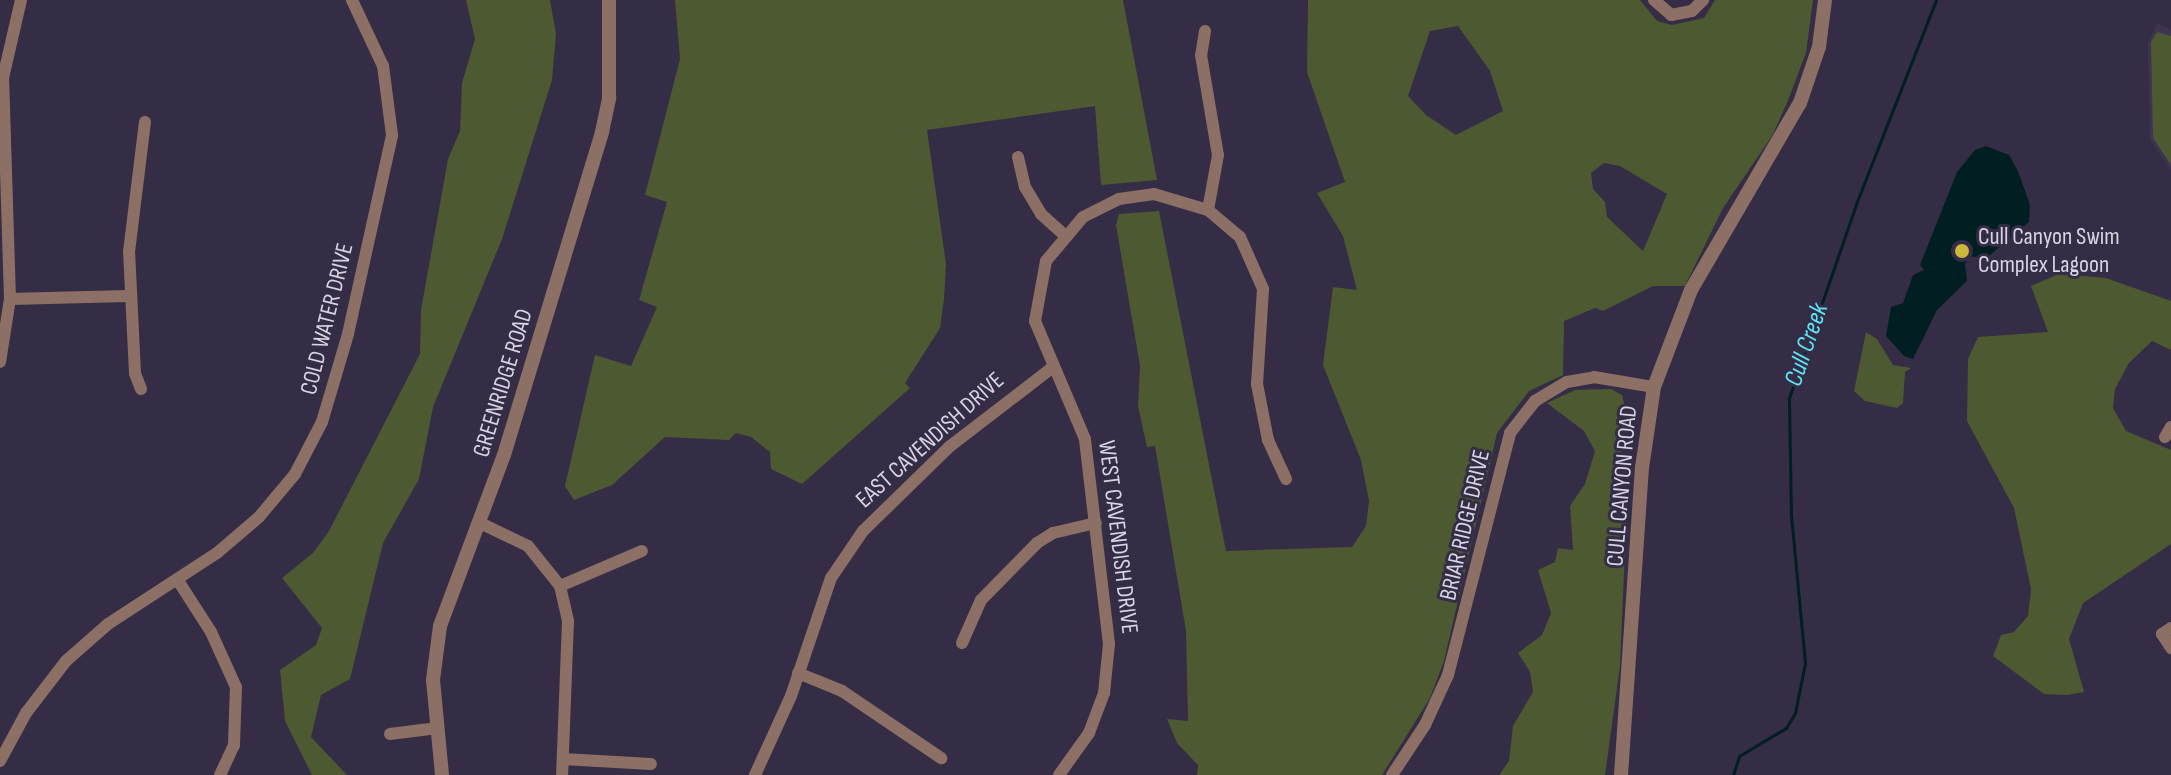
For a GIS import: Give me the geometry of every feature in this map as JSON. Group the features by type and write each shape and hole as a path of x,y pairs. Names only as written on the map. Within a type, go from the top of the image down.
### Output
{"street":[{"path":"0,362 10,299 3,78 21,0"},
{"name":"COLD WATER DRIVE","path":"0,761 26,713 66,661 108,624 238,536 284,489 305,457 336,385 392,135 383,66 352,0"},
{"name":"GREENRIDGE ROAD","path":"442,775 433,680 440,626 480,523 602,132 611,74 609,0"},
{"path":"1654,0 1671,15 1692,11 1703,0"},
{"name":"CULL CANYON ROAD","path":"1621,775 1642,468 1654,387 1691,290 1807,87 1825,0"},
{"path":"1205,31 1201,55 1218,155 1208,210"},
{"path":"141,389 128,296 131,206 145,122"},
{"path":"1018,157 1036,205 1064,235"},
{"name":"WEST CAVENDISH DRIVE","path":"1059,775 1089,733 1107,672 1107,611 1085,439 1039,335 1036,308 1042,271 1064,235 1103,204 1134,196 1179,198 1208,210 1240,237 1258,272 1264,303 1257,384 1268,440 1286,479"},
{"path":"10,299 128,296"},
{"name":"EAST CAVENDISH DRIVE","path":"755,775 798,673 831,578 871,522 997,405 1052,368"},
{"name":"BRIAR RIDGE DRIVE","path":"1392,775 1425,725 1448,675 1510,433 1535,401 1567,382 1594,377 1654,387"},
{"path":"480,523 528,546 560,586 568,621 562,775"},
{"path":"962,643 981,600 1037,543 1053,533 1096,523"},
{"path":"560,586 642,551"},
{"path":"177,579 211,632 236,687 234,745 220,775"},
{"path":"2171,628 2162,634 2171,648"},
{"path":"798,673 842,691 941,758"},
{"path":"390,734 438,728"},
{"path":"563,759 651,764"}],"shaded area":[{"path":"2158,23 2171,30 2171,170 2150,140 2148,42"},
{"name":"Cull Canyon Swim Complex Lagoon","path":"1986,146 2009,155 2030,205 2029,222 1989,256 1970,257 1965,264 1967,281 1937,310 1913,359 1904,356 1886,336 1891,307 1903,303 1913,275 1924,270 1920,265 1957,172 1975,150"}],"green space":[{"path":"466,0 550,0 556,34 552,80 502,239 433,407 419,479 383,543 350,679 321,695 311,737 347,775 312,775 285,721 280,670 316,645 322,628 282,578 313,553 329,531 420,354 421,310 448,159 460,131 462,83 475,39"},
{"path":"675,0 1123,0 1157,180 1101,185 1095,106 927,130 946,264 944,299 940,328 905,383 910,388 802,484 771,469 770,452 751,437 736,433 729,440 665,437 612,485 574,500 565,486 595,355 631,366 657,307 639,300 667,202 645,195 680,59"},
{"path":"1308,0 1640,0 1657,21 1672,25 1704,18 1715,0 1813,0 1806,53 1787,103 1772,136 1723,208 1685,286 1653,286 1603,311 1595,308 1564,321 1563,375 1529,391 1497,433 1444,661 1430,698 1382,775 1197,775 1198,765 1177,743 1167,719 1188,721 1186,631 1155,446 1147,447 1138,406 1140,366 1116,225 1119,214 1159,211 1226,551 1352,547 1366,526 1369,501 1361,460 1323,365 1333,287 1357,290 1343,236 1317,193 1345,182 1307,72","holes":["1458,26 1490,71 1503,111 1456,135 1426,115 1408,96 1430,31","1604,163 1620,166 1667,194 1643,251 1607,217 1605,202 1593,189 1591,173"]},
{"path":"2157,32 2171,36 2171,165 2153,138 2151,42"},
{"path":"2059,274 2106,278 2171,301 2171,350 2152,341 2129,363 2115,389 2113,408 2126,431 2171,450 2171,544 2083,603 2069,639 2084,692 2067,695 2044,694 1993,656 2001,635 2014,632 2028,616 2031,589 2014,508 1967,421 1968,359 1978,337 2048,332 2031,286"},
{"path":"1866,332 1877,339 1893,365 1911,368 1905,372 1903,403 1897,408 1865,401 1854,391"},
{"path":"1611,389 1622,395 1624,403 1620,444 1628,480 1620,666 1605,775 1499,775 1509,761 1513,726 1533,692 1530,672 1518,653 1542,635 1551,613 1538,570 1555,562 1558,548 1573,550 1570,506 1585,484 1595,451 1584,431 1547,403 1575,390"}],"waterway":[{"name":"Cull Creek","path":"1733,775 1739,756 1786,728 1795,713 1805,663 1791,516 1789,398 1856,204 1936,0"}],"place":[{"name":"Cull Canyon Swim Complex Lagoon","path":"1962,251"}]}
